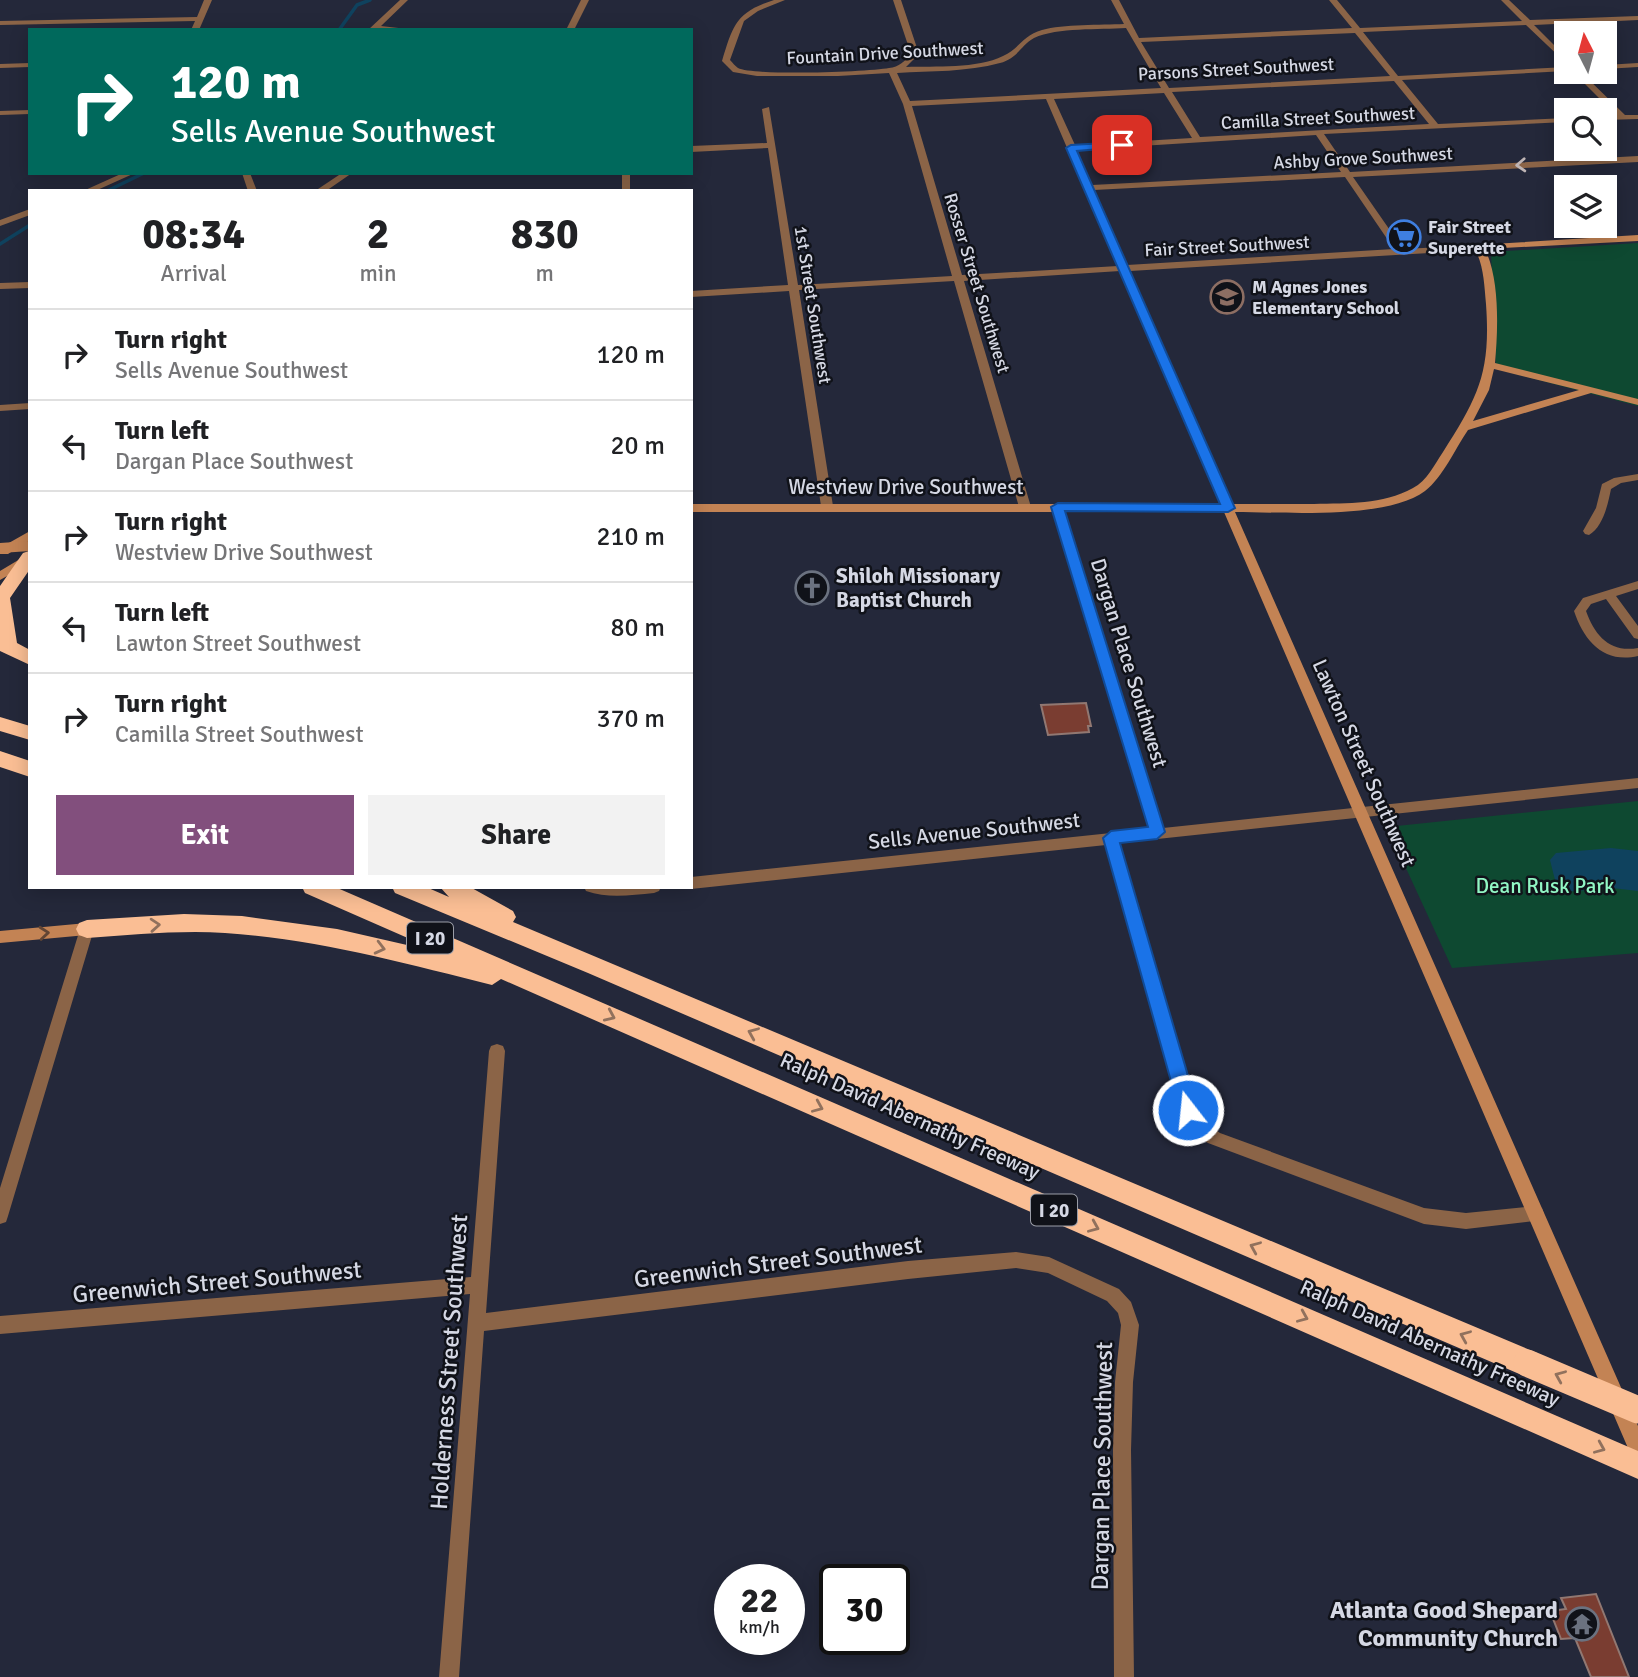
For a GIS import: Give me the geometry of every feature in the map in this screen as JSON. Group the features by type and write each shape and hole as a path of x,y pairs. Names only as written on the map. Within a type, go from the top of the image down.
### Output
{"highway":[{"path":"28,560 1,598 4,645 28,657"},
{"path":"0,723 28,732"},
{"path":"0,759 28,768"},
{"name":"Ralph David Abernathy Freeway","path":"318,889 1638,1465"},
{"name":"Ralph David Abernathy Freeway","path":"408,889 596,966 1638,1410"},
{"path":"455,889 596,966"},
{"path":"87,929 191,923 286,930 348,941 547,989"}],"street":[{"path":"196,28 208,0"},
{"path":"374,28 404,0"},
{"path":"571,28 585,0"},
{"name":"Fountain Drive Southwest","path":"781,0 746,13 738,21 726,61 730,66 744,73 757,74 951,67 1002,60 1014,54 1028,38 1046,31 1129,26"},
{"path":"897,0 915,54 929,63 951,67"},
{"path":"1333,0 1436,127"},
{"path":"1506,0 1554,49"},
{"path":"1116,2 1198,141"},
{"path":"1136,40 1638,18"},
{"path":"0,23 199,19"},
{"path":"892,71 907,64 915,54"},
{"path":"0,66 28,65"},
{"path":"1617,66 1638,65"},
{"name":"Parsons Street Southwest","path":"907,104 1166,88 1554,69"},
{"name":"Rosser Street Southwest","path":"892,71 907,104 1026,507"},
{"path":"1589,84 1622,117"},
{"name":"Lawton Street Southwest","path":"1049,96 1638,1447"},
{"name":"1st Street Southwest","path":"766,109 827,506"},
{"path":"0,113 28,113"},
{"path":"1617,117 1638,117"},
{"name":"Camilla Street Southwest","path":"1071,148 1554,121"},
{"path":"1318,132 1401,252"},
{"path":"693,149 772,145"},
{"name":"Ashby Grove Southwest","path":"1089,188 1638,159"},
{"path":"92,189 126,175"},
{"path":"322,189 345,175"},
{"path":"0,223 28,213"},
{"name":"Fair Street Southwest","path":"693,294 1638,238"},
{"name":"Westview Drive Southwest","path":"693,508 1228,508 1365,506 1405,498 1430,480 1484,390 1493,333 1487,263 1479,247"},
{"path":"0,286 28,285"},
{"path":"1490,365 1638,402"},
{"path":"1462,428 1590,390"},
{"path":"0,408 28,406"},
{"path":"1589,531 1602,508 1605,487 1618,480 1638,477"},
{"name":"Dargan Place Southwest","path":"1058,507 1157,832"},
{"path":"0,551 28,536"},
{"path":"0,551 28,547"},
{"path":"0,576 28,558"},
{"path":"1638,585 1587,601 1580,611 1583,621 1605,650 1630,655 1638,652"},
{"path":"1608,594 1638,635"},
{"name":"Sells Avenue Southwest","path":"693,883 1638,783"},
{"path":"1111,838 1188,1110 1199,1127 1214,1138 1424,1216 1466,1221 1536,1214"},
{"path":"604,889 635,889"},
{"path":"0,937 87,929 0,1216"},
{"name":"Holderness Street Southwest","path":"449,1677 497,1051"},
{"name":"Greenwich Street Southwest","path":"476,1323 908,1270 1016,1260 1049,1265 1083,1281"},
{"name":"Dargan Place Southwest","path":"1083,1281 1113,1295 1125,1308 1130,1325 1122,1436 1124,1677"},
{"name":"Greenwich Street Southwest","path":"0,1325 479,1285"}],"green space":[{"path":"1638,243 1638,406 1496,369 1491,252"},
{"name":"Dean Rusk Park","path":"1638,801 1638,953 1452,968 1387,827"}],"water":[{"path":"1611,848 1638,851 1638,891 1612,888 1563,892 1557,888 1550,860 1556,853"}],"building":[{"path":"1086,703 1091,726 1088,726 1089,732 1048,735 1041,705"},
{"name":"Atlanta Good Shepard Community Church","path":"1596,1594 1629,1677 1591,1677 1575,1638 1561,1639 1550,1611 1566,1609 1561,1598"}],"waterway":[{"path":"340,28 357,5 370,0"},
{"path":"111,189 140,175"},
{"path":"0,244 28,226"}],"place":[{"name":"Fair Street Superette","path":"1404,237"},
{"name":"M Agnes Jones Elementary School","path":"1227,297"},
{"name":"Shiloh Missionary Baptist Church","path":"812,588"},
{"name":"Atlanta Good Shepard Community Church","path":"1582,1624"}],"route":[{"path":"1122,145 1071,148 1228,508 1058,507 1157,832 1111,838 1188,1110"}]}
